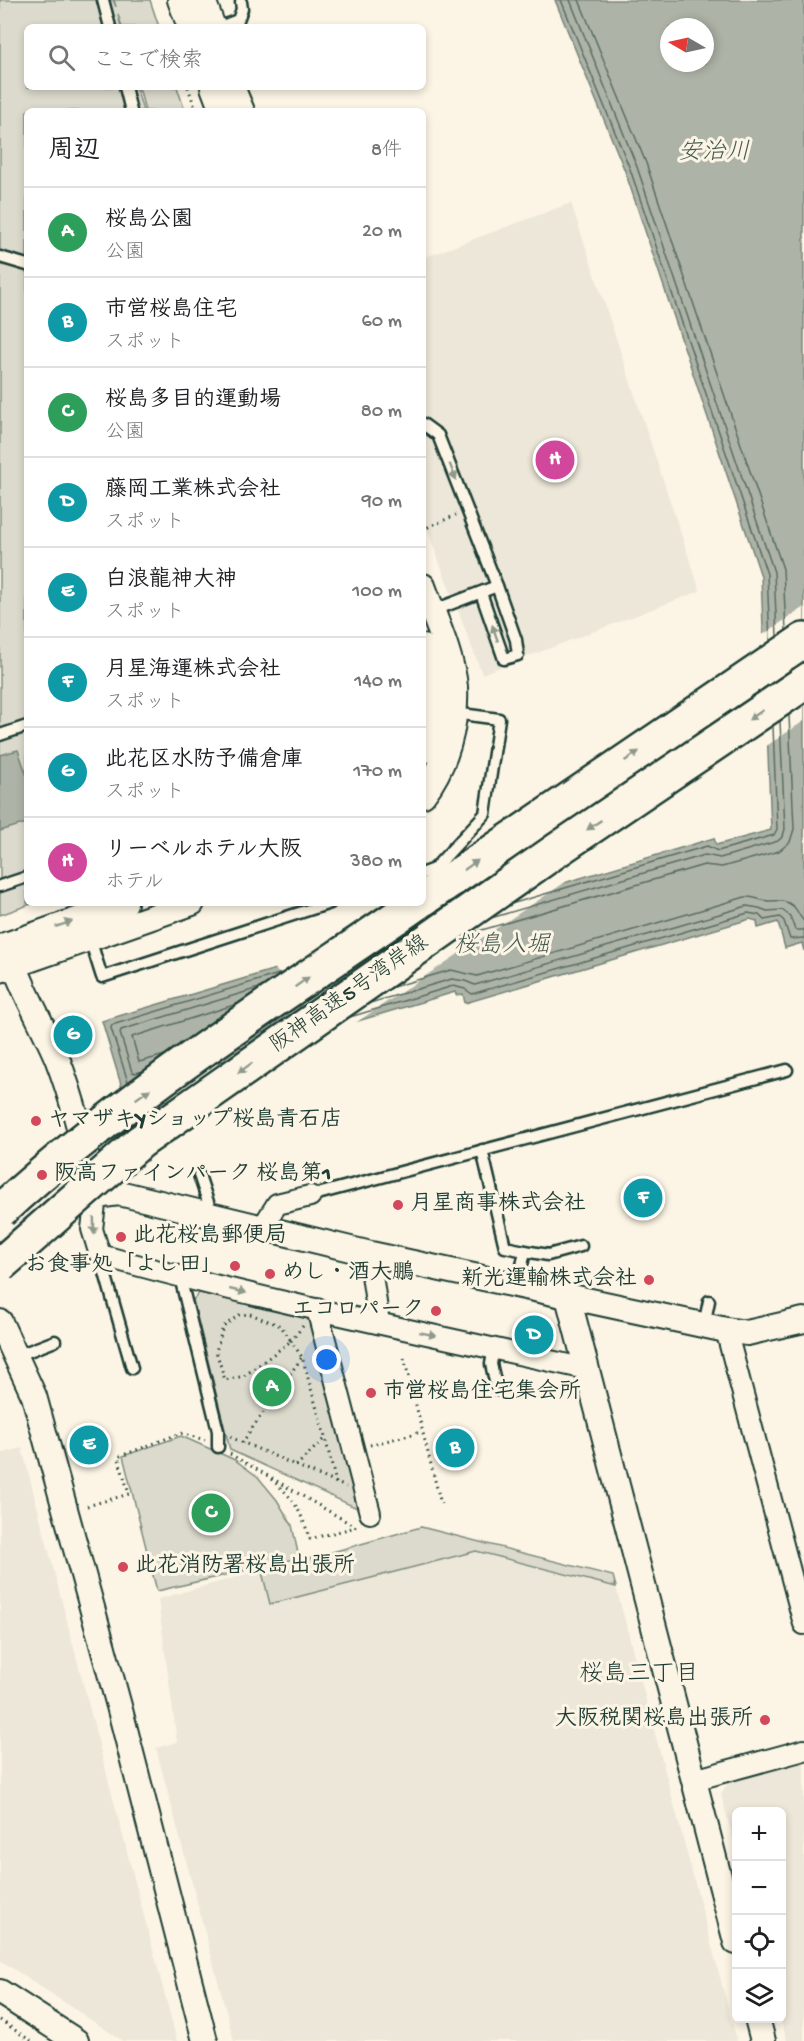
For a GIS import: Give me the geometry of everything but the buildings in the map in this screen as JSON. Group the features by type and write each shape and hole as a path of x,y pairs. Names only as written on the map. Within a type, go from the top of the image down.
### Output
{"highway":[{"name":"阪神高速5号湾岸線","path":"426,897 804,640"},
{"name":"阪神高速5号湾岸線","path":"0,1264 140,1142 547,856 804,683"},
{"name":"阪神高速5号湾岸線","path":"0,1211 42,1172 120,1111 413,906"}],"street":[{"path":"180,0 189,24"},
{"path":"203,0 212,24"},
{"path":"214,90 221,108"},
{"path":"233,90 241,108"},
{"path":"426,594 445,646 455,685 454,713 447,750 435,780 426,791"},
{"path":"426,657 432,678 433,705 430,732 426,743"},
{"path":"5,957 118,906"},
{"path":"5,957 90,938 183,906"},
{"path":"5,957 57,1059 73,1146 96,1196 92,1229 100,1255 317,1310 587,1369"},
{"path":"0,1242 96,1196 119,1193 371,1254 715,1328 747,1333 804,1320"},
{"path":"262,1228 277,1204 310,1196"},
{"path":"371,1254 379,1323"},
{"path":"568,1297 732,1927"},
{"path":"317,1310 365,1493 363,1520"},
{"path":"0,1322 34,1396 119,1706 206,2041"},
{"path":"715,1328 804,1624"},
{"path":"694,1780 804,1750"},
{"path":"0,1992 75,2041"},
{"path":"758,2023 763,2041"}],"lane":[{"path":"103,0 109,24"},
{"path":"228,24 238,20 242,9 241,2"},
{"path":"126,90 130,108"},
{"path":"0,257 24,264"},
{"path":"426,426 438,435 516,640 518,655 504,659 481,592"},
{"path":"432,611 496,586"},
{"path":"426,872 434,869 485,814 499,719 454,713"},
{"path":"0,735 24,727"},
{"path":"0,886 24,879"},
{"path":"90,938 102,977 321,906"},
{"path":"310,1196 787,1070"},
{"path":"482,1150 505,1247 548,1255 581,1246"},
{"path":"199,1175 212,1216"},
{"path":"518,1286 525,1251"},
{"path":"100,1255 132,1368"},
{"path":"180,1277 218,1431 218,1447"},
{"path":"709,1301 715,1328"},
{"path":"16,1356 55,1341"},
{"path":"494,1348 491,1364 497,1390"}],"path":[{"path":"189,90 195,108"},
{"path":"426,528 455,516"},
{"path":"317,1310 291,1341 244,1376 225,1380 216,1351 223,1327 239,1315 250,1314 281,1326 291,1341 303,1357 336,1483"},
{"path":"242,1443 303,1357"},
{"path":"404,1358 441,1504"},
{"path":"218,1431 336,1483 365,1493"},
{"path":"353,1449 422,1432"},
{"path":"87,1506 129,1494 118,1457 181,1433 195,1436 262,1472 363,1520"},
{"path":"296,1466 325,1437"},
{"path":"262,1472 286,1492 301,1512 310,1539 363,1520"},
{"path":"0,2020 31,2041"}],"shaded area":[{"path":"0,0 113,0 116,7 114,0 150,0 158,24 121,24 118,14 120,24 24,24 24,90 137,90 142,108 24,108 26,906 0,915"},
{"path":"140,90 178,90 184,108 144,108"},
{"path":"571,203 700,591 482,674 426,527 426,257"},
{"path":"199,1293 305,1316 313,1324 359,1509 230,1450 193,1300"},
{"path":"181,1436 235,1460 258,1477 277,1500 292,1525 299,1558 157,1591 123,1456"},
{"path":"22,1448 177,2041 123,2041 0,1960 0,1454"},
{"path":"421,1526 613,1576 737,2041 234,2041 156,1748 177,1742 158,1599"},
{"path":"421,1527 613,1576 616,1587 476,1551 270,1604 262,1572"},
{"path":"804,1762 804,2041 787,2041 782,2023 786,2023 786,1807 732,1807 732,1836 721,1794 728,1783"}],"water":[{"name":"安治川","path":"555,0 804,0 804,951 802,943 785,948 778,922 758,928 757,921 750,919 465,1003 463,994 456,995 455,992 123,1091 102,1021 714,838 716,845 771,830 761,576 625,171"},
{"path":"18,750 24,767 24,824 0,831 0,755"}],"pier":[{"path":"804,607 804,721 765,747 761,636"},
{"path":"573,877 351,1026 325,1034 273,966"}],"place":[{"name":"リーベルホテル大阪","path":"555,460"},
{"name":"此花区水防予備倉庫","path":"73,1035"},
{"name":"ヤマザキYショップ桜島青石店","path":"36,1121"},
{"name":"阪高ファインパーク 桜島第1","path":"42,1175"},
{"name":"月星海運株式会社","path":"643,1198"},
{"name":"月星商事株式会社","path":"398,1205"},
{"name":"此花桜島郵便局","path":"121,1237"},
{"name":"お食事処「よし田」","path":"235,1266"},
{"name":"めし・酒大鵬","path":"270,1274"},
{"name":"新光運輸株式会社","path":"649,1280"},
{"name":"エコロパーク","path":"436,1311"},
{"name":"藤岡工業株式会社","path":"534,1335"},
{"name":"桜島公園","path":"272,1387"},
{"name":"市営桜島住宅集会所","path":"371,1393"},
{"name":"白浪龍神大神","path":"89,1445"},
{"name":"市営桜島住宅","path":"455,1448"},
{"name":"桜島多目的運動場","path":"211,1513"},
{"name":"此花消防署桜島出張所","path":"123,1567"},
{"name":"大阪税関桜島出張所","path":"765,1720"}],"district":[{"name":"桜島三丁目","path":"639,1675"}],"water label":[{"name":"桜島入堀","path":"502,946"}]}
